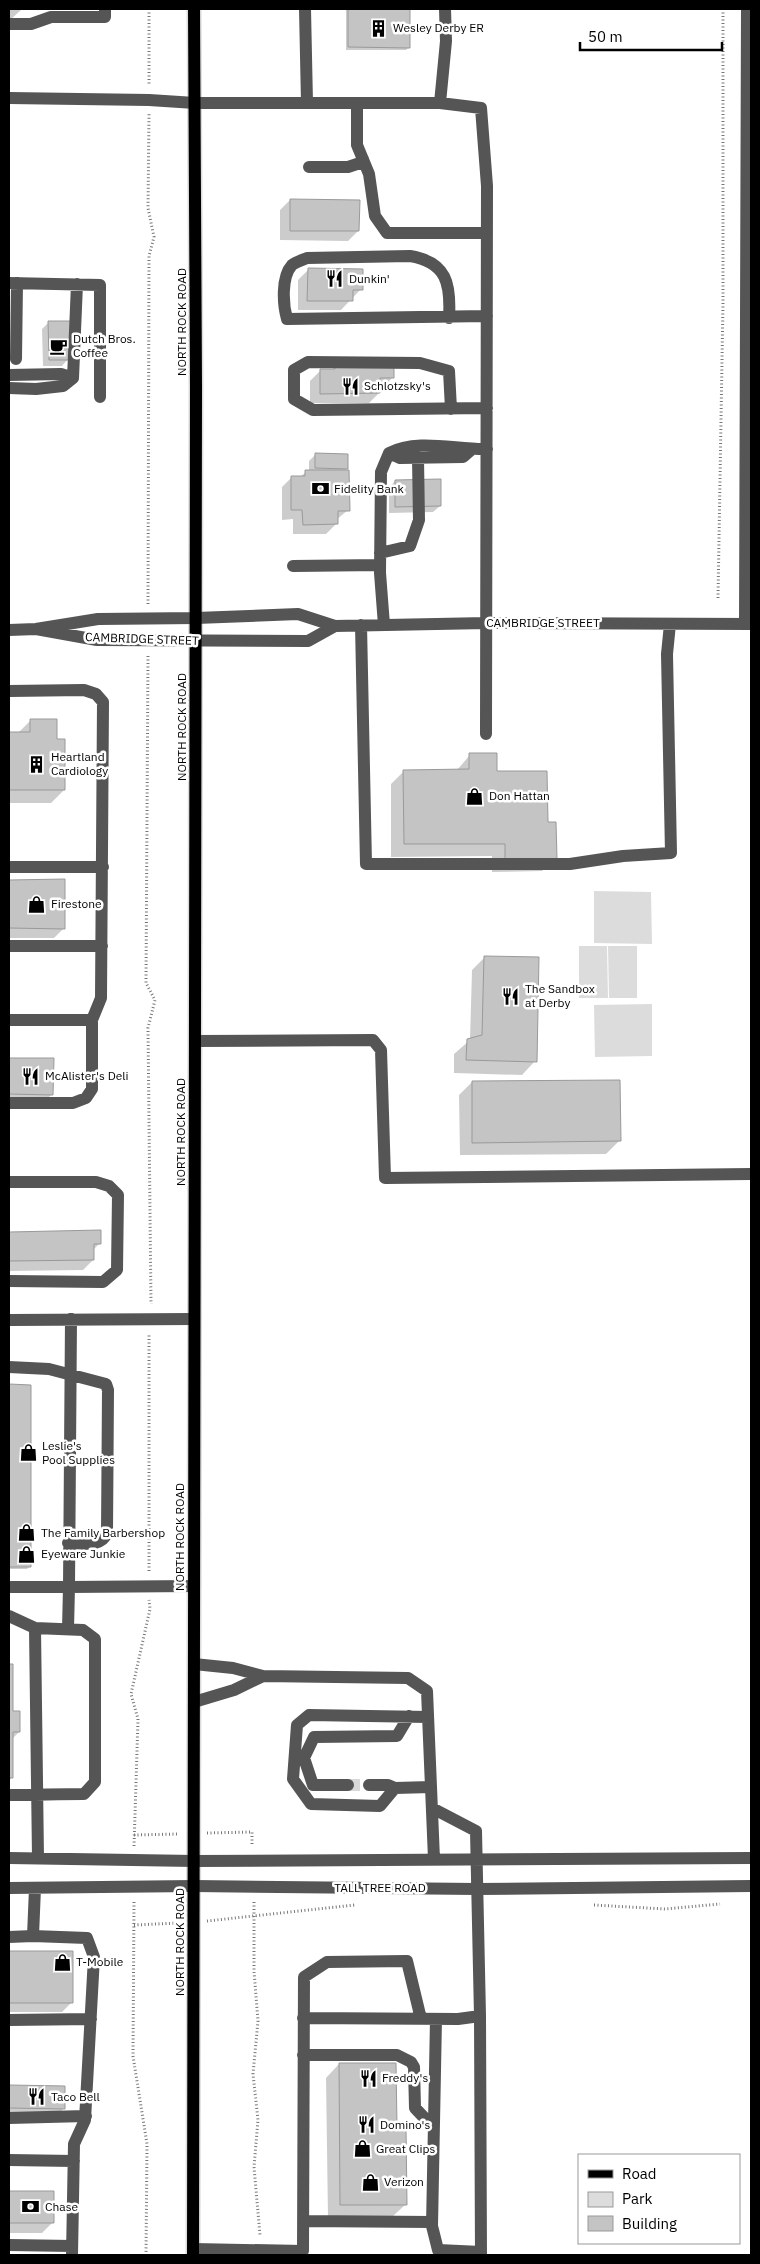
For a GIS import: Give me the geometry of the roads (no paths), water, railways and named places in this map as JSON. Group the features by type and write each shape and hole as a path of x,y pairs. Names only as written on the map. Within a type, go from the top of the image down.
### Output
{"main road":[{"name":"NORTH ROCK ROAD","path":"194,9 196,618 194,2252"}],"street":[{"path":"9,24 31,24 51,13 105,17 105,9"},
{"path":"305,9 307,103"},
{"path":"440,103 446,41 445,9"},
{"path":"747,9 749,69 748,624"},
{"path":"9,98 148,100 195,103 440,103 480,108 487,186 486,734"},
{"path":"357,103 357,145 370,174 375,216 387,233 487,233"},
{"path":"309,167 348,167 363,162 363,159"},
{"path":"449,318 450,299 440,269 434,263 410,256 307,258 293,265 286,278 284,309 287,319 449,318 487,316"},
{"path":"16,359 13,283 100,285 100,397"},
{"path":"9,388 36,389 64,386 73,378 77,284"},
{"path":"451,409 449,371 435,366 420,363 308,362 294,370 294,399 313,410 451,409 487,408"},
{"path":"9,374 61,374 73,378"},
{"path":"384,625 380,559 381,472 389,453 400,447 487,449"},
{"path":"389,453 400,458 463,457 471,450"},
{"path":"293,566 380,559 410,546 420,520 418,458"},
{"name":"CAMBRIDGE STREET","path":"9,630 36,629 98,618 196,618 298,614 335,626 487,623 748,624"},
{"path":"361,626 366,864 551,864 672,853 667,654 670,624"},
{"name":"CAMBRIDGE STREET","path":"36,629 97,640 196,642 308,641 335,626"},
{"path":"9,691 84,690 96,694 103,702 101,998 92,1020 92,1089 86,1098 73,1103 9,1103"},
{"path":"9,867 103,867"},
{"path":"9,946 102,946"},
{"path":"9,1020 92,1020"},
{"path":"195,1041 373,1040 381,1050 385,1178 751,1174"},
{"path":"9,1182 96,1182 109,1186 118,1195 118,1270 112,1277 103,1282 9,1281"},
{"path":"68,1629 70,1319"},
{"path":"9,1320 194,1319"},
{"path":"9,1367 49,1369 97,1380 106,1384 108,1390 107,1533 105,1538 97,1543 68,1543"},
{"path":"9,1588 194,1586"},
{"path":"9,1616 35,1628 83,1630 95,1639 95,1782 84,1794 9,1795"},
{"path":"35,1628 38,1858"},
{"path":"194,1664 233,1668 263,1676 408,1678 426,1691 434,1860"},
{"path":"194,1702 234,1690 263,1676"},
{"path":"396,1788 380,1806 311,1804 293,1779 297,1725 309,1715 428,1717"},
{"path":"348,1785 313,1785 304,1758 314,1737 397,1736 409,1716"},
{"path":"370,1785 388,1785 396,1788 431,1787"},
{"path":"432,1808 476,1831 480,2016 481,2253 436,2253 432,2222 436,2019"},
{"path":"9,1858 194,1861 751,1858"},
{"name":"TALL TREE ROAD","path":"9,1888 194,1886 477,1889 751,1886"},
{"path":"33,1936 35,1888"},
{"path":"9,1937 87,1938 94,1956 86,2116 74,2144 72,2251 9,2245"},
{"path":"194,2252 261,2250 302,2253 304,1978 327,1962 407,1961 422,2019"},
{"path":"303,2018 436,2019 480,2016"},
{"path":"9,2020 92,2019"},
{"path":"303,2055 398,2055 404,2058 414,2067 415,2108 433,2127"},
{"path":"9,2118 86,2116"},
{"path":"9,2160 74,2161"},
{"path":"303,2222 432,2222"}],"tunnel":[{"path":"348,1785 369,1785"}],"place":[{"name":"Wesley Derby ER","path":"379,28"},
{"name":"Dunkin'","path":"335,279"},
{"name":"Dutch Bros. Coffee","path":"59,346"},
{"name":"Schlotzsky's","path":"350,386"},
{"name":"Fidelity Bank","path":"320,489"},
{"name":"Heartland Cardiology","path":"37,764"},
{"name":"Don Hattan","path":"475,796"},
{"name":"Firestone","path":"37,904"},
{"name":"The Sandbox at Derby","path":"511,996"},
{"name":"McAlister's Deli","path":"31,1076"},
{"name":"Leslie's Pool Supplies","path":"28,1453"},
{"name":"The Family Barbershop","path":"27,1533"},
{"name":"Eyeware Junkie","path":"27,1554"},
{"name":"T-Mobile","path":"62,1962"},
{"name":"Freddy's","path":"368,2078"},
{"name":"Taco Bell","path":"37,2097"},
{"name":"Domino's","path":"366,2125"},
{"name":"Great Clips","path":"362,2149"},
{"name":"Verizon","path":"370,2182"},
{"name":"Chase","path":"31,2207"}]}
